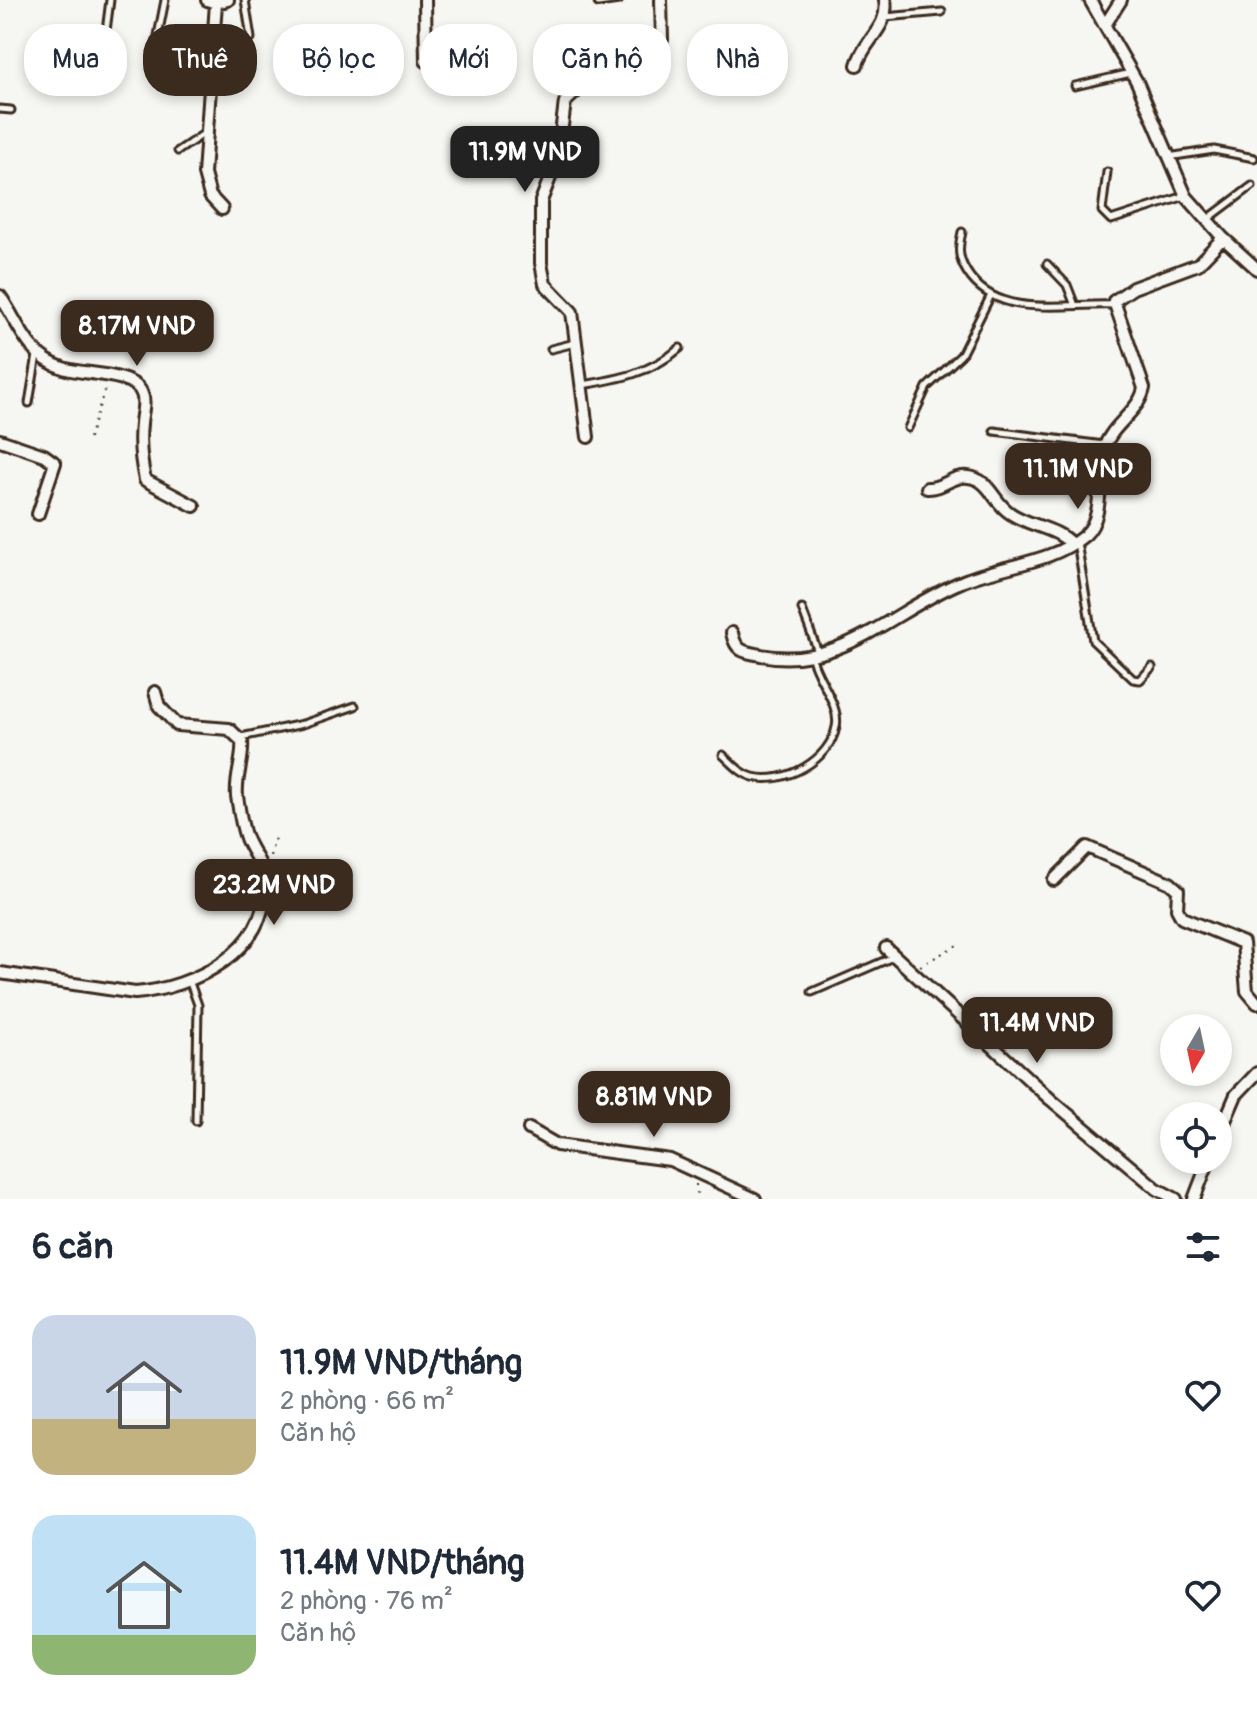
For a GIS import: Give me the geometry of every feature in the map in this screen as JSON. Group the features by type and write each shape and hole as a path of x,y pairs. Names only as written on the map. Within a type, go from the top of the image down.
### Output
{"street":[{"path":"222,209 210,196 204,174 209,130 211,2 228,0"},
{"path":"425,0 425,24"},
{"path":"661,0 663,24"},
{"path":"857,65 860,51 885,17 885,0"},
{"path":"1090,0 1132,73 1186,196 1223,238 1257,269"},
{"path":"1105,25 1121,0"},
{"path":"571,96 565,102 556,164 541,201 538,230 545,284 570,307 588,437"},
{"path":"732,633 734,645 741,651 768,657 816,657 876,630 948,587 993,569 1045,557 1074,542 1092,527 1105,445 1141,399 1145,384 1114,305 1119,295 1198,264 1223,238"},
{"path":"0,296 26,343 37,354 67,370 110,376 139,388 143,396 140,427 145,480 194,506"},
{"path":"0,440 44,455 55,463 38,514"},
{"path":"927,488 940,488 959,476 976,478 984,482 1008,512 1034,528 1059,533 1074,542"},
{"path":"0,973 135,993 189,980 231,956 251,938 257,925 264,879 246,840 237,795 243,746 240,737 229,729 177,725 159,706 155,692"},
{"path":"1054,880 1087,847 1170,883 1178,890 1177,909 1182,918 1243,943 1247,991 1257,1003"},
{"path":"886,948 909,973 1130,1167 1176,1199"},
{"path":"1232,1104 1236,1095 1257,1073"},
{"path":"529,1129 557,1145 670,1160 755,1199"},
{"path":"1194,1199 1204,1174"}],"lane":[{"path":"107,24 110,0"},
{"path":"160,24 165,0"},
{"path":"245,0 249,24"},
{"path":"598,3 619,0"},
{"path":"885,17 942,12"},
{"path":"1075,86 1132,73"},
{"path":"0,109 11,110"},
{"path":"178,151 209,130"},
{"path":"1168,157 1214,150 1254,158"},
{"path":"1107,172 1102,211 1111,220 1186,196"},
{"path":"1206,220 1252,186"},
{"path":"962,232 957,249 962,266 990,297 1019,305 1114,305"},
{"path":"1047,264 1067,285 1074,303"},
{"path":"908,428 927,387 961,355 990,297"},
{"path":"551,349 576,343"},
{"path":"581,385 638,374 663,362 680,348"},
{"path":"29,403 37,354"},
{"path":"994,431 1105,445"},
{"path":"1074,542 1093,641 1133,679 1140,680 1152,667"},
{"path":"723,755 742,772 754,777 775,777 801,769 818,758 837,726 836,711 802,609"},
{"path":"240,737 303,724 355,706"},
{"path":"812,992 894,957"},
{"path":"189,980 198,1005 196,1121"}],"path":[{"path":"89,438 110,376"},
{"path":"264,879 276,834"},
{"path":"264,879 285,870 316,874"},
{"path":"909,973 957,945"}]}
